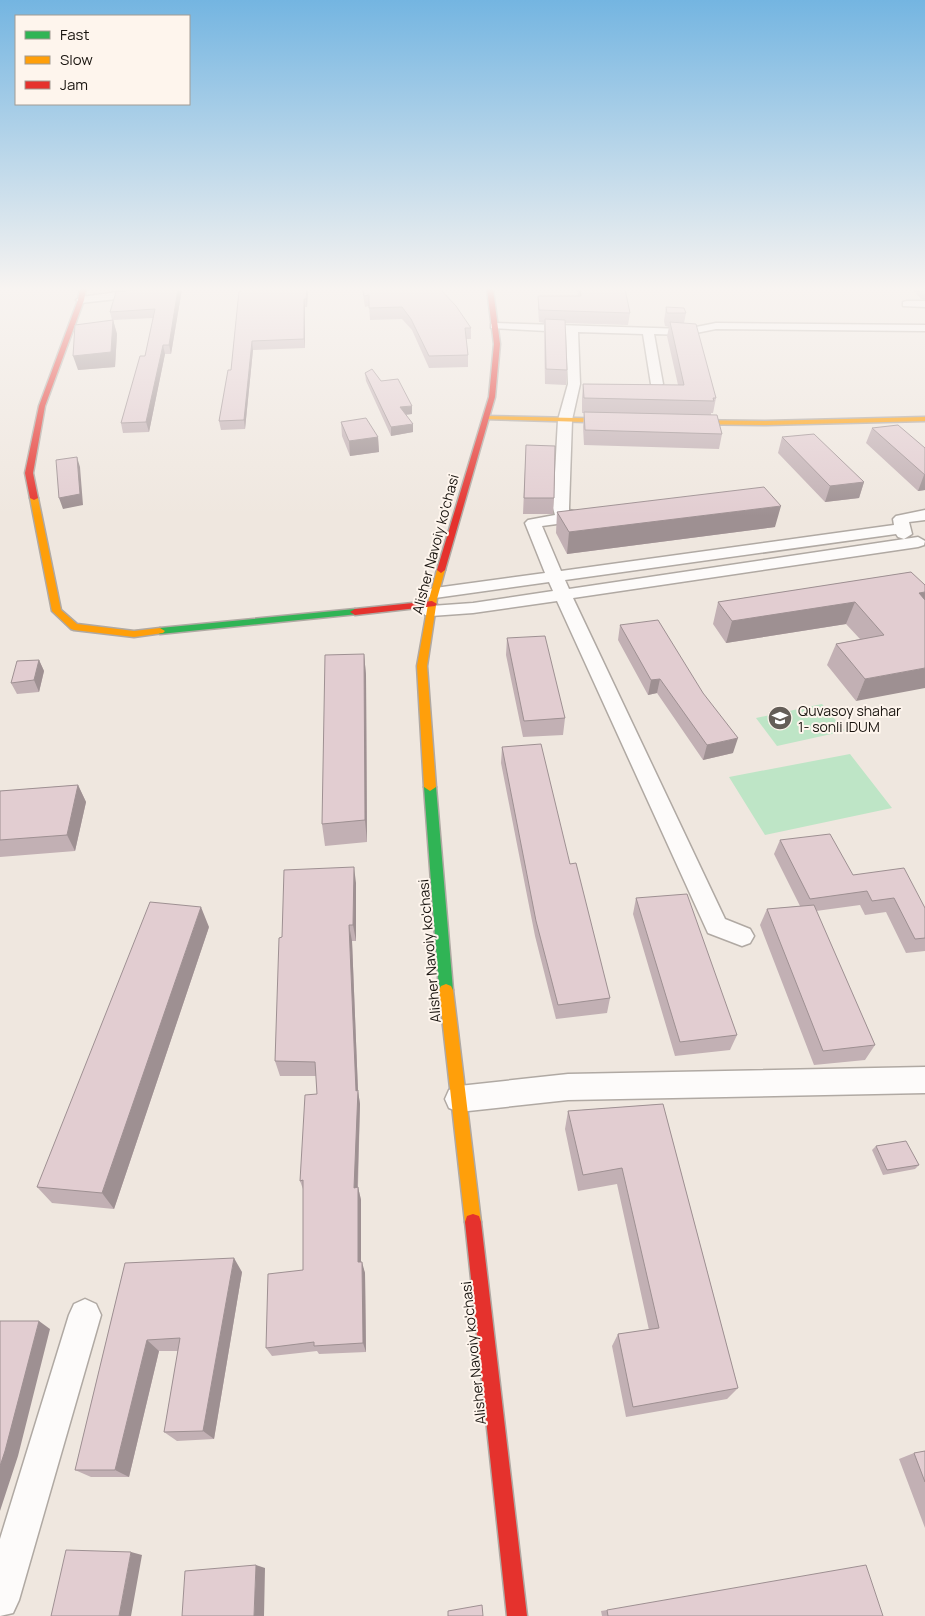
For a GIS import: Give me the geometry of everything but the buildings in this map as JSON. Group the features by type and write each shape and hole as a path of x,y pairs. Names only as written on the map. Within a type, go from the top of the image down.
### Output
{"street":[{"path":"57,364 42,406 29,473 57,611 74,628 134,634 433,603 556,576 903,528"},
{"name":"Alisher Navoiy ko'chasi","path":"495,364 492,397 433,603 422,666 441,942 517,1616"},
{"path":"573,364 574,384 565,420 561,508 562,514 574,517"},
{"path":"654,364 657,384"},
{"path":"486,418 634,421"},
{"path":"674,422 766,423 925,419"},
{"path":"593,514 533,523 556,576 562,595 716,926 742,936"},
{"path":"921,545 904,535 901,519 925,515"},
{"path":"433,603 473,608 921,545"},
{"path":"674,561 694,594"},
{"path":"459,1099 568,1087 925,1080"},
{"path":"0,1600 85,1315"}],"green space":[{"path":"822,704 845,731 777,746 756,718"},
{"path":"850,754 892,808 765,835 729,777"}],"traffic: fast":[{"path":"160,631 355,612"},
{"path":"430,787 446,990"}],"traffic: slow":[{"path":"486,418 621,421"},
{"path":"682,422 766,423 925,419"},
{"path":"34,498 57,611 74,627 134,634 160,631"},
{"path":"430,787 422,666 433,599 441,570"},
{"path":"446,990 473,1222"}],"traffic: jam":[{"path":"34,498 29,473 42,406 57,364"},
{"path":"441,570 492,397 495,364"},
{"path":"355,612 432,604"},
{"path":"473,1222 517,1616"}],"place":[{"name":"Quvasoy shahar 1- sonli IDUM","path":"780,718"}]}
